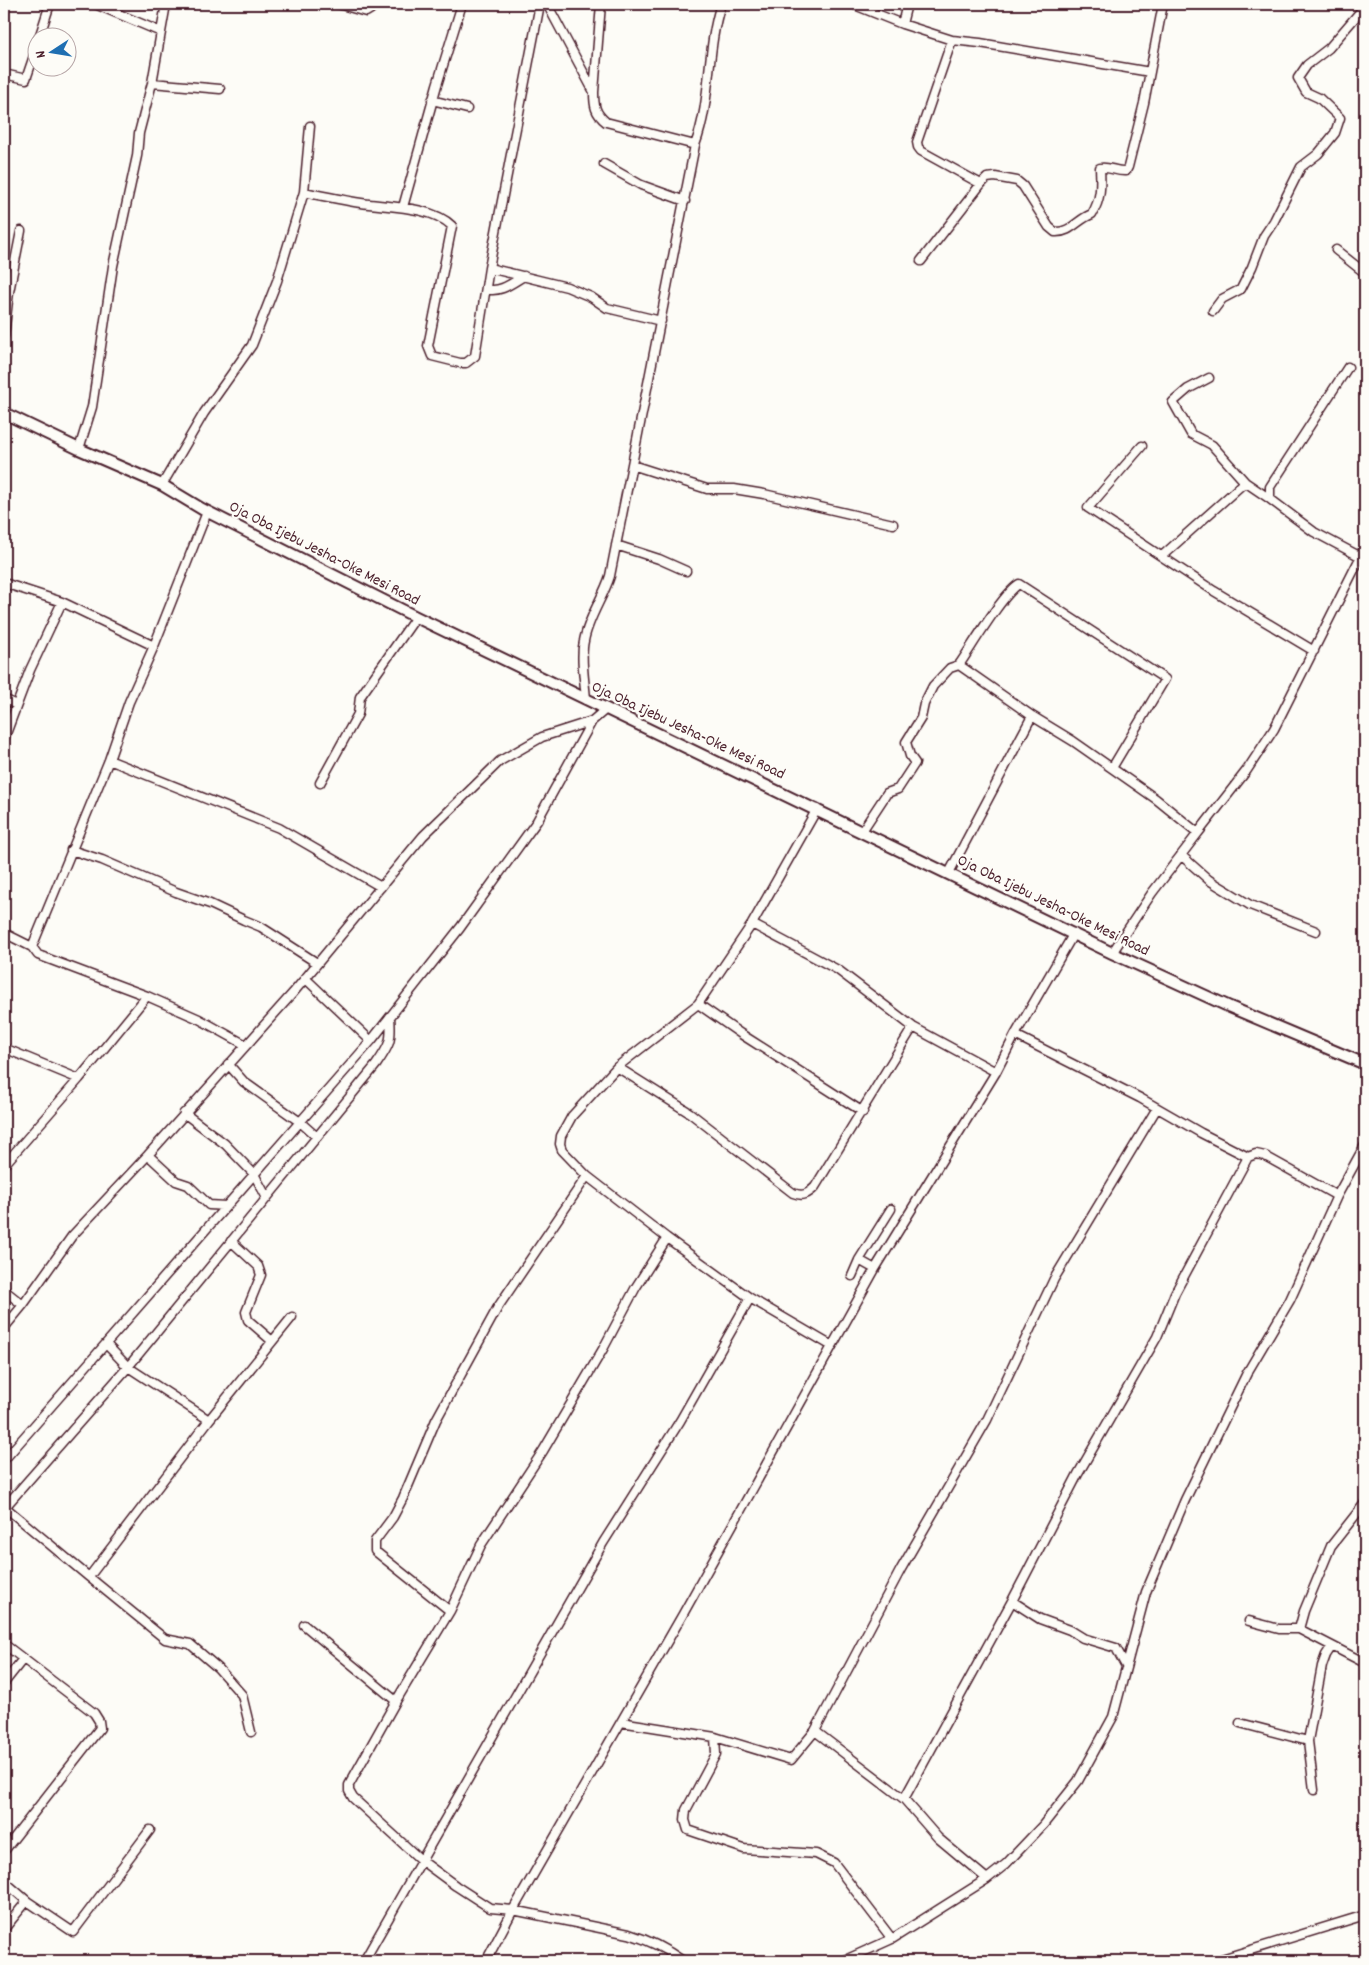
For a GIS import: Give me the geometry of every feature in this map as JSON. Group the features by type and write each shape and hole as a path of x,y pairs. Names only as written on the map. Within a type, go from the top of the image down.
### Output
{"main road":[{"name":"Oja Oba Ijebu Jesha-Oke Mesi Road","path":"4,413 79,450 162,485 207,512 416,617 1112,952 1230,1007 1365,1064"}],"street":[{"path":"41,28 50,4"},
{"path":"95,4 161,32"},
{"path":"79,450 92,407 100,364 113,266 137,156 139,132 152,83 166,4"},
{"path":"338,4 366,12 372,4"},
{"path":"403,207 432,100 462,4"},
{"path":"304,192 360,203 403,207 445,218 452,226 428,346 432,356 460,363 466,363 475,356 489,268 540,4"},
{"path":"547,4 594,92"},
{"path":"601,4 594,92 594,108 599,116 606,122 695,145"},
{"path":"586,700 583,643 587,629 606,589 616,545 695,145 701,127 713,42 721,4"},
{"path":"852,4 902,24 952,40 980,43 1150,72"},
{"path":"902,24 907,4"},
{"path":"921,261 987,178 995,177 1017,180 1023,186 1049,227 1055,232 1068,230 1083,217 1092,214 1099,203 1101,191 1100,168 1123,172 1128,167 1150,72 1163,4"},
{"path":"1213,311 1222,300 1241,289 1264,236 1274,221 1301,167 1318,154 1335,134 1340,118 1319,98 1306,92 1298,78 1307,65 1329,48 1365,6"},
{"path":"952,40 917,142 918,147 981,184"},
{"path":"4,84 4,75 26,79 28,73"},
{"path":"152,83 220,89"},
{"path":"432,100 468,109"},
{"path":"162,485 204,413 252,345 278,281 304,192 310,126"},
{"path":"604,164 641,186 685,201"},
{"path":"4,336 9,292 21,231"},
{"path":"1336,250 1365,273"},
{"path":"489,268 567,286 591,297 607,308 661,321"},
{"path":"486,289 494,291 503,289 524,276"},
{"path":"1270,499 1270,487 1348,367"},
{"path":"1209,378 1188,389 1172,402 1191,434 1212,445 1246,482 1314,532 1361,557"},
{"path":"1142,446 1088,508 1314,651"},
{"path":"632,465 708,489 734,489 764,494 893,524"},
{"path":"1162,556 1246,482"},
{"path":"32,947 109,760 129,702 154,646 207,512"},
{"path":"616,545 659,559 686,571"},
{"path":"1112,952 1152,893 1247,770 1274,729 1365,548"},
{"path":"4,583 62,602 154,646"},
{"path":"862,831 887,793 898,789 915,763 910,756 906,742 921,718 924,704 933,686 950,668 959,665 1004,599 1019,584 1165,679 1112,768"},
{"path":"4,739 30,670 62,602"},
{"path":"320,783 358,714 360,697 416,617"},
{"path":"959,665 1156,798 1198,833"},
{"path":"4,699 16,705"},
{"path":"4,1460 390,1017 460,928 537,820 592,721 606,709"},
{"path":"949,872 1032,716"},
{"path":"4,1328 24,1305 72,1236 148,1155 184,1112 305,978 423,836 500,761 542,736 592,721"},
{"path":"109,760 279,828 381,887"},
{"path":"817,809 752,924 698,1004 617,1067 572,1116 561,1136 560,1144 562,1150 587,1176 668,1238 750,1298 832,1346"},
{"path":"71,850 102,860 261,927 317,964"},
{"path":"1182,856 1209,880 1250,905 1316,932"},
{"path":"752,924 838,970 913,1027 996,1072"},
{"path":"4,933 32,947 38,955 147,996 199,1020 246,1045"},
{"path":"486,1961 875,1269 996,1072 1015,1035 1074,933"},
{"path":"305,978 370,1041"},
{"path":"4,1164 79,1079 147,996"},
{"path":"698,1004 741,1034 863,1112"},
{"path":"251,1732 242,1695 218,1668 190,1644 165,1639 4,1507 128,1367 376,1066 392,1037 390,1017"},
{"path":"617,1067 690,1113 793,1194 801,1196 809,1193 815,1187 863,1112 913,1027"},
{"path":"1015,1035 1133,1094 1224,1146 1248,1157"},
{"path":"4,1048 79,1079"},
{"path":"228,1064 244,1082 300,1122 317,1137"},
{"path":"621,1722 715,1737 791,1760 815,1731 901,1569 987,1420 1054,1279 1157,1108"},
{"path":"184,1112 225,1144 254,1174 267,1198"},
{"path":"843,1961 892,1939 987,1880 1006,1864 1043,1825 1078,1781 1112,1718 1146,1592 1185,1500 1247,1373 1290,1300 1337,1196 1365,1145"},
{"path":"904,1799 1012,1601 1078,1474 1157,1337 1175,1293 1248,1157 1256,1154 1266,1156 1337,1196"},
{"path":"148,1155 176,1181 188,1185 209,1205 226,1206"},
{"path":"450,1611 375,1551 375,1541 393,1517 404,1498 436,1420 498,1307 587,1176"},
{"path":"852,1276 859,1260 890,1209"},
{"path":"668,1238 636,1287 543,1451 481,1545 450,1611 396,1701 349,1785 349,1791 353,1798 422,1861 490,1908 513,1910 644,1938 666,1949 682,1961"},
{"path":"232,1241 258,1266 261,1275 246,1312 248,1320 272,1341"},
{"path":"859,1260 875,1269"},
{"path":"4,1290 24,1305"},
{"path":"364,1961 603,1543 680,1421 750,1298"},
{"path":"89,1577 292,1317"},
{"path":"106,1344 128,1367 210,1420"},
{"path":"1298,1629 1331,1546 1365,1503"},
{"path":"1012,1601 1040,1619 1070,1630 1083,1638 1116,1648 1126,1666"},
{"path":"1248,1621 1279,1629 1298,1629 1365,1663"},
{"path":"304,1625 396,1701"},
{"path":"4,1644 94,1713 99,1721 100,1728 4,1851"},
{"path":"1314,1790 1308,1741 1322,1666 1332,1646"},
{"path":"4,1683 24,1659"},
{"path":"1240,1723 1308,1741"},
{"path":"815,1731 904,1799 938,1838 987,1880"},
{"path":"715,1737 716,1754 686,1810 685,1820 688,1830 744,1849 816,1854 834,1863 892,1939"},
{"path":"4,1881 27,1901 73,1932 150,1830"},
{"path":"4,1930 27,1901"},
{"path":"1215,1961 1365,1915"}]}
